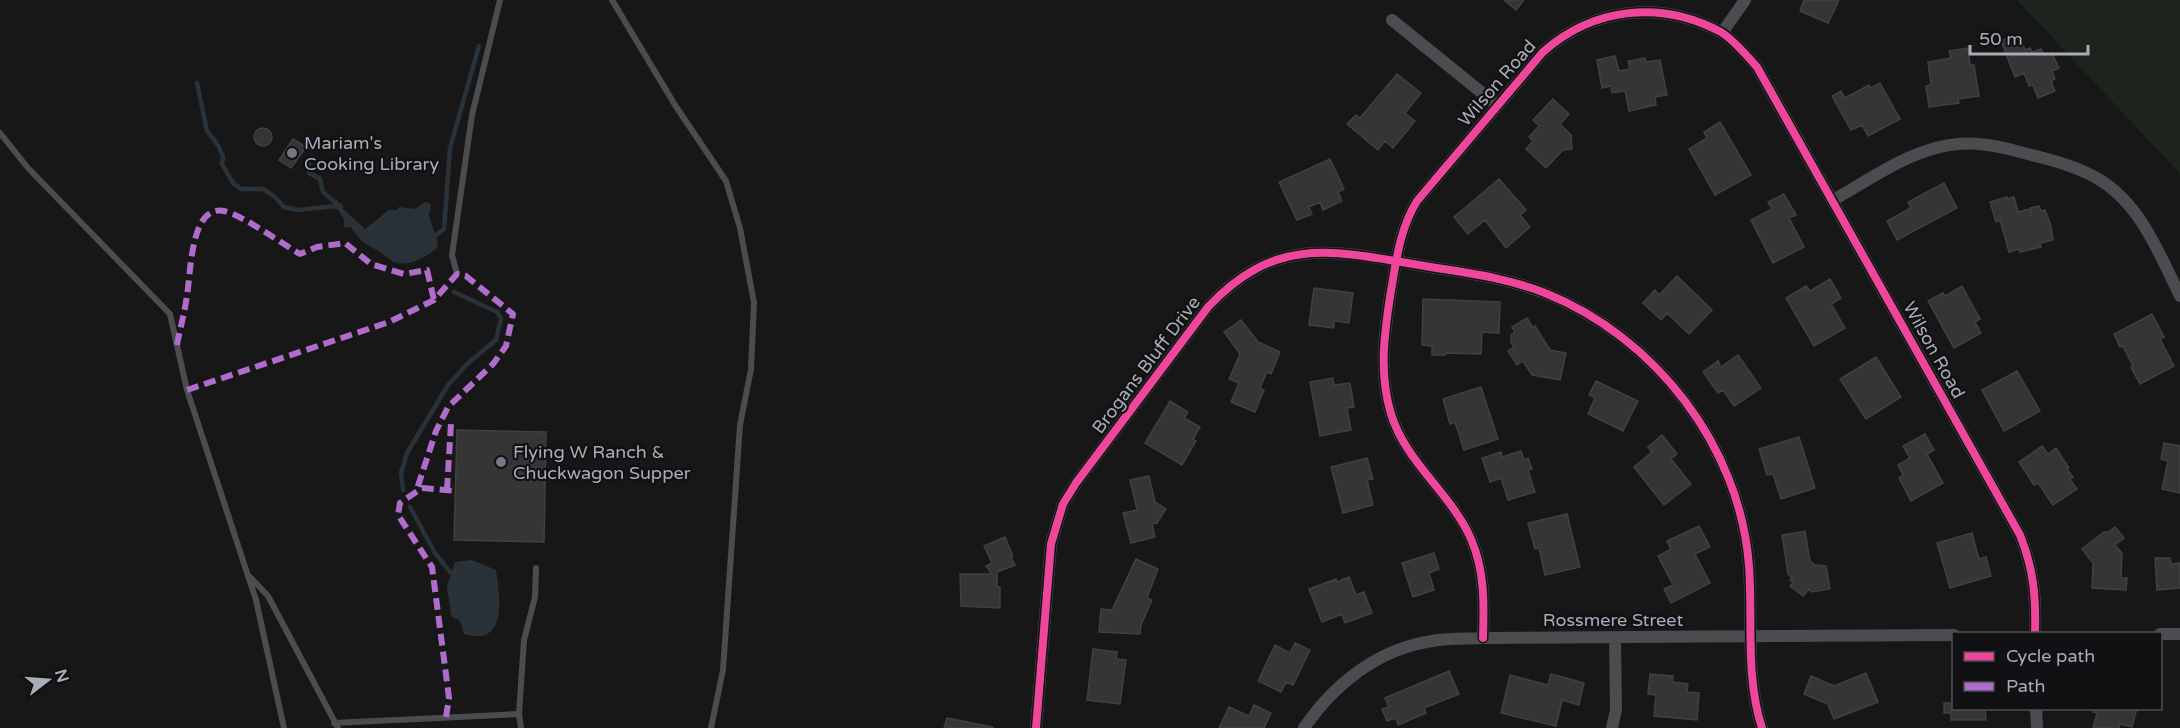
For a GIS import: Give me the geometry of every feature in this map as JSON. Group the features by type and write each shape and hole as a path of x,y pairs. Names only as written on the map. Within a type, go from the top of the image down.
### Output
{"street":[{"path":"1722,33 1745,0"},
{"name":"Wilson Road","path":"1483,638 1485,594 1472,540 1452,507 1407,448 1391,416 1387,399 1383,372 1383,343 1396,261 1407,217 1417,201 1543,52 1558,39 1590,20 1630,10 1670,12 1705,23 1722,33 1757,67 2020,535 2033,577 2036,599 2035,632"},
{"path":"1392,20 1497,105"},
{"path":"1833,200 1926,151 1968,143 1992,144 2069,165 2092,175 2110,187 2140,218 2180,296"},
{"name":"Brogans Bluff Drive","path":"1036,728 1050,544 1063,504 1076,483 1208,307 1240,277 1272,260 1311,253 1334,253 1396,261 1503,280 1544,292 1580,309 1620,335 1641,352 1668,380 1688,403 1703,427 1724,470 1745,535 1749,566 1754,696 1762,728"},
{"path":"2162,634 2180,634"},
{"name":"Rossmere Street","path":"1304,728 1334,690 1376,660 1394,651 1433,641 1483,638 1952,635"},
{"path":"1612,728 1616,710 1616,638"},
{"path":"2036,710 2037,728"}],"lane":[{"path":"457,274 452,255 472,115 500,0"},
{"path":"612,0 675,105 726,181 740,228 754,303 751,369 740,425 723,670 711,728"},
{"path":"0,133 28,168 170,314 187,390 256,600 284,728"},
{"path":"521,728 519,714 524,640 535,597 536,568"},
{"path":"248,575 268,596 336,726 519,714"}],"shaded area":[{"path":"2017,0 2180,0 2180,174"},
{"path":"425,202 431,204 429,216 438,242 437,248 423,258 405,263 392,261 363,242 351,227 345,228 339,211 342,208 365,229 389,210 397,210 399,207 415,209"},
{"path":"472,560 496,570 499,593 498,617 495,627 488,633 478,636 464,634 460,621 451,616 447,586 455,562"}],"building":[{"path":"1504,0 1524,0 1516,10"},
{"path":"1804,0 1839,0 1828,23 1800,11"},
{"path":"2019,34 2025,50 2030,48 2032,52 2041,49 2044,56 2052,53 2059,68 2052,71 2055,79 2051,81 2055,91 2038,98 2033,85 2029,86 2024,73 2015,77 2001,41"},
{"path":"1968,48 1970,65 1974,65 1979,96 1958,99 1959,103 1929,107 1926,86 1931,85 1928,62 1951,58 1949,51"},
{"path":"1615,56 1619,71 1630,69 1628,61 1645,58 1646,62 1660,60 1667,95 1655,97 1656,105 1629,111 1625,91 1612,93 1611,86 1602,88 1597,60"},
{"path":"1397,74 1421,93 1405,113 1415,121 1393,148 1385,141 1378,150 1347,124 1356,115 1360,118"},
{"path":"1880,83 1900,119 1868,136 1862,125 1851,130 1832,96 1841,91 1845,98 1869,85 1871,88"},
{"path":"1553,99 1569,114 1560,124 1571,135 1572,149 1563,150 1546,168 1526,149 1533,141 1529,137 1539,126 1533,120"},
{"path":"1720,122 1751,175 1715,195 1689,149 1707,138 1704,132"},
{"path":"263,128 269,131 272,137 269,143 263,146 257,143 254,137 257,131"},
{"name":"Mariam's Cooking Library","path":"293,139 306,147 291,168 279,160"},
{"path":"1330,159 1344,189 1338,192 1342,201 1323,210 1320,202 1309,207 1312,214 1297,220 1279,182"},
{"path":"1499,179 1526,210 1520,215 1530,227 1506,248 1485,220 1468,234 1454,217"},
{"path":"1944,183 1957,208 1897,240 1887,221 1911,208 1908,202"},
{"path":"1784,194 1796,215 1789,218 1804,247 1773,263 1751,220 1772,209 1768,202"},
{"path":"2007,197 2007,199 2014,197 2018,212 2030,209 2032,217 2030,208 2039,206 2041,211 2045,210 2053,240 2040,243 2041,247 2009,252 2000,220 1996,222 1990,202"},
{"path":"1677,276 1712,310 1689,334 1667,313 1661,320 1643,303 1655,290 1659,295"},
{"path":"1830,279 1841,298 1831,304 1845,328 1814,346 1786,298 1806,286 1810,291"},
{"path":"1962,286 1980,319 1975,322 1981,333 1954,348 1928,301 1943,293 1945,296"},
{"path":"1314,288 1353,293 1349,323 1334,321 1334,328 1309,325"},
{"path":"1423,299 1500,302 1499,333 1482,332 1481,354 1432,355 1432,346 1422,345"},
{"path":"2152,314 2164,337 2160,339 2174,366 2140,384 2123,346 2120,347 2114,334"},
{"path":"1527,318 1533,328 1535,326 1550,350 1566,353 1560,380 1532,375 1523,361 1517,365 1508,351 1514,347 1511,335 1515,332 1512,327"},
{"path":"1241,320 1258,342 1280,352 1271,374 1267,372 1260,388 1264,390 1255,412 1231,402 1239,383 1229,379 1240,354 1224,332"},
{"path":"1738,355 1761,388 1734,406 1723,390 1718,393 1703,372 1718,361 1721,367"},
{"path":"1876,357 1901,397 1866,419 1840,379"},
{"path":"2017,371 2040,411 2004,431 1982,390"},
{"path":"1333,378 1334,385 1350,383 1354,407 1347,408 1351,430 1320,436 1310,382"},
{"path":"1596,381 1638,401 1623,431 1588,414 1595,398 1589,395"},
{"path":"1481,387 1498,439 1464,450 1455,422 1450,424 1443,399"},
{"path":"1170,401 1188,412 1184,418 1200,427 1193,439 1196,441 1182,465 1145,443"},
{"name":"Flying W Ranch & Chuckwagon Supper","path":"457,430 546,432 544,542 454,540"},
{"path":"1925,434 1934,450 1927,454 1943,483 1911,501 1899,478 1903,475 1898,465 1910,458 1903,446"},
{"path":"1662,435 1677,454 1671,459 1691,484 1664,505 1634,467 1652,452 1648,447"},
{"path":"1799,437 1815,488 1781,499 1773,474 1767,475 1759,449"},
{"path":"2164,443 2180,446 2180,493 2162,489 2168,461 2161,459"},
{"path":"2042,446 2048,454 2056,448 2069,468 2067,469 2073,477 2070,479 2077,489 2053,505 2038,483 2034,485 2019,462"},
{"path":"1521,451 1524,460 1528,458 1532,469 1528,470 1535,492 1508,500 1501,478 1490,482 1482,458 1501,452 1502,457"},
{"path":"1367,458 1373,479 1367,480 1373,505 1343,513 1331,467"},
{"path":"1149,476 1155,502 1166,509 1157,523 1152,524 1155,537 1131,543 1123,513 1137,510 1130,480"},
{"path":"1567,514 1580,567 1545,575 1539,548 1535,549 1528,523"},
{"path":"1699,526 1710,547 1695,554 1710,583 1671,603 1664,589 1673,585 1658,556 1671,549 1667,541"},
{"path":"2115,527 2124,538 2115,545 2122,553 2121,578 2127,578 2126,590 2092,588 2093,563 2082,549 2104,532"},
{"path":"1805,531 1810,561 1815,565 1826,566 1830,589 1812,592 1809,589 1803,596 1790,586 1793,583 1788,574 1782,535"},
{"path":"1972,533 1979,559 1986,557 1991,576 1950,588 1937,543"},
{"path":"1005,537 1015,565 997,572 1000,608 961,606 960,574 992,574 986,566 992,563 984,546"},
{"path":"1434,553 1439,569 1429,573 1434,590 1413,597 1402,563"},
{"path":"2155,558 2170,558 2171,564 2180,563 2180,588 2157,590"},
{"path":"1136,559 1158,569 1147,598 1152,600 1141,625 1140,634 1099,632 1101,609 1112,610"},
{"path":"1349,577 1356,595 1364,592 1372,613 1345,623 1342,614 1322,622 1309,589 1336,579 1337,582"},
{"path":"1295,643 1310,650 1293,685 1286,682 1281,692 1258,681 1275,645 1290,653"},
{"path":"1093,649 1117,652 1116,659 1126,660 1120,704 1087,700"},
{"path":"1449,671 1459,694 1424,708 1426,713 1398,725 1396,718 1387,721 1382,709 1389,707 1385,698"},
{"path":"1866,673 1878,702 1834,719 1828,704 1804,694 1811,676 1834,686"},
{"path":"1551,674 1584,683 1579,705 1562,700 1556,726 1501,713 1510,675 1548,685"},
{"path":"1650,674 1673,676 1672,682 1688,684 1687,692 1699,693 1697,720 1654,716 1656,695 1648,694"},
{"path":"1944,703 1952,703 1952,710 1985,710 1986,720 1951,720 1951,713 1944,713"},
{"path":"1254,705 1271,713 1264,728 1219,728 1229,707 1249,716"},
{"path":"2094,710 2136,710 2132,727 2120,724 2119,728 2093,728 2097,713 2093,712"},
{"path":"947,718 993,727 993,728 944,728"}],"waterway":[{"path":"436,235 444,229 450,148 479,46"},
{"path":"197,83 207,131 218,145 223,157 222,164 233,183 241,189 263,189 274,196 284,207 298,210 336,206 341,209"},
{"path":"309,159 309,173 320,179 323,192 341,207"},
{"path":"403,490 401,473 407,453 448,385 467,364 496,340 501,318 497,312 454,292"},
{"path":"410,507 435,553 450,572"}],"marked path":[{"path":"177,345 194,242 204,218 213,212 224,211 241,218 300,254 317,247 345,243 371,264 404,274 427,270 434,300"},
{"path":"187,390 389,322 434,300 457,274 466,276 513,314 506,346 493,364 448,407 436,431 416,492"},
{"path":"447,490 451,423"},
{"path":"446,717 449,698 432,567 398,515 400,503 422,488 456,491"}],"cycle path":[{"path":"1483,638 1481,575 1476,551 1452,507 1407,448 1398,432 1387,399 1384,370 1385,341 1394,272 1402,235 1417,201 1543,52 1584,25 1606,17 1652,12 1675,15 1721,32 1736,44 1757,67 2020,535 2033,584 2035,632"},
{"path":"1036,728 1051,544 1063,504 1076,483 1208,307 1232,285 1256,269 1279,259 1303,254 1328,253 1463,272 1529,287 1585,312 1622,337 1656,367 1685,401 1710,438 1729,479 1742,522 1749,566 1751,668 1762,728"}],"place":[{"name":"Mariam's Cooking Library","path":"292,153"},
{"name":"Flying W Ranch & Chuckwagon Supper","path":"501,462"}]}
